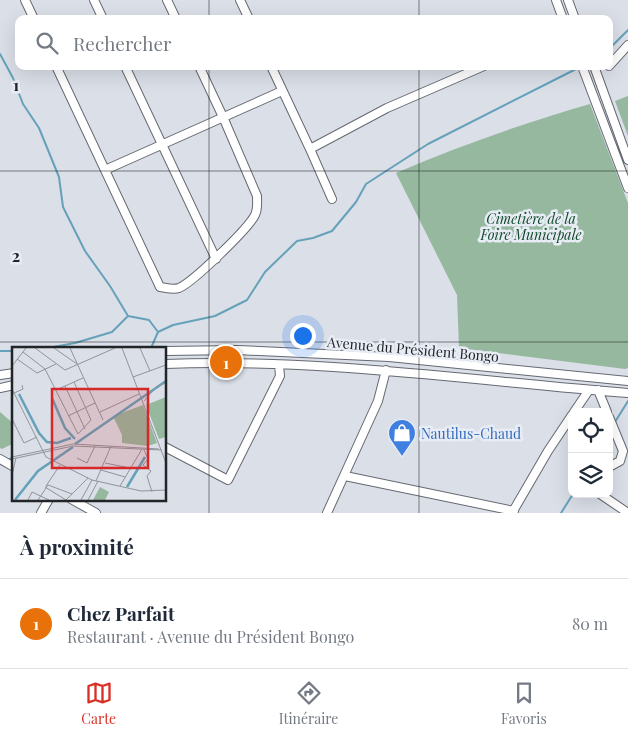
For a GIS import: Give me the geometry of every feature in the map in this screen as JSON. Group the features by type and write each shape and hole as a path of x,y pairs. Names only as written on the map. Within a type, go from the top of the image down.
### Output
{"street":[{"path":"94,0 101,15"},
{"path":"167,0 174,15"},
{"path":"240,0 247,15"},
{"path":"556,0 562,15"},
{"path":"568,0 574,15"},
{"path":"28,1 33,15"},
{"path":"613,62 628,45"},
{"path":"58,70 160,287 171,289 179,288 186,284 216,259 254,217 258,206 257,196 201,70"},
{"path":"127,70 216,259"},
{"path":"273,70 332,199"},
{"path":"310,149 387,108 475,70"},
{"path":"584,70 628,188"},
{"path":"595,70 628,160"},
{"path":"598,78 605,70"},
{"path":"105,170 282,91"},
{"name":"Avenue du Président Bongo","path":"166,351 237,350 379,357 628,381"},
{"name":"Avenue du Président Bongo","path":"166,364 237,363 386,370 589,390 628,392"},
{"path":"166,448 228,480 280,376 279,365"},
{"path":"327,513 378,401 386,370"},
{"path":"577,408 589,390"},
{"path":"598,390 605,408"},
{"path":"345,476 513,512 548,451 568,421"},
{"path":"613,425 623,451 620,461 613,465"},
{"path":"0,459 12,466"},
{"path":"606,498 628,513"},
{"path":"41,513 48,500"},
{"path":"73,500 96,513"}],"green space":[{"path":"628,96 628,136 615,101"},
{"name":"Cimetière de la Foire Municipale","path":"590,104 628,203 628,368 459,348 457,295 396,173 492,136"},
{"path":"0,412 12,422 12,444 2,449 0,448"}],"waterway":[{"path":"613,45 628,30"},
{"path":"0,54 13,78 23,104 39,128 59,177 63,207 85,251 110,286 128,316 149,320 158,332"},
{"path":"151,347 158,332 173,325 215,316 247,300 265,272 297,241 313,238 332,231 356,202 366,184 428,144 574,70"},
{"path":"53,347 112,332 127,317"},
{"path":"0,351 12,351"},
{"path":"615,422 628,401"},
{"path":"8,460 12,458"},
{"path":"561,513 570,498"}],"place":[{"name":"Chez Parfait","path":"226,362"},
{"name":"Nautilus-Chaud","path":"402,457"}]}
